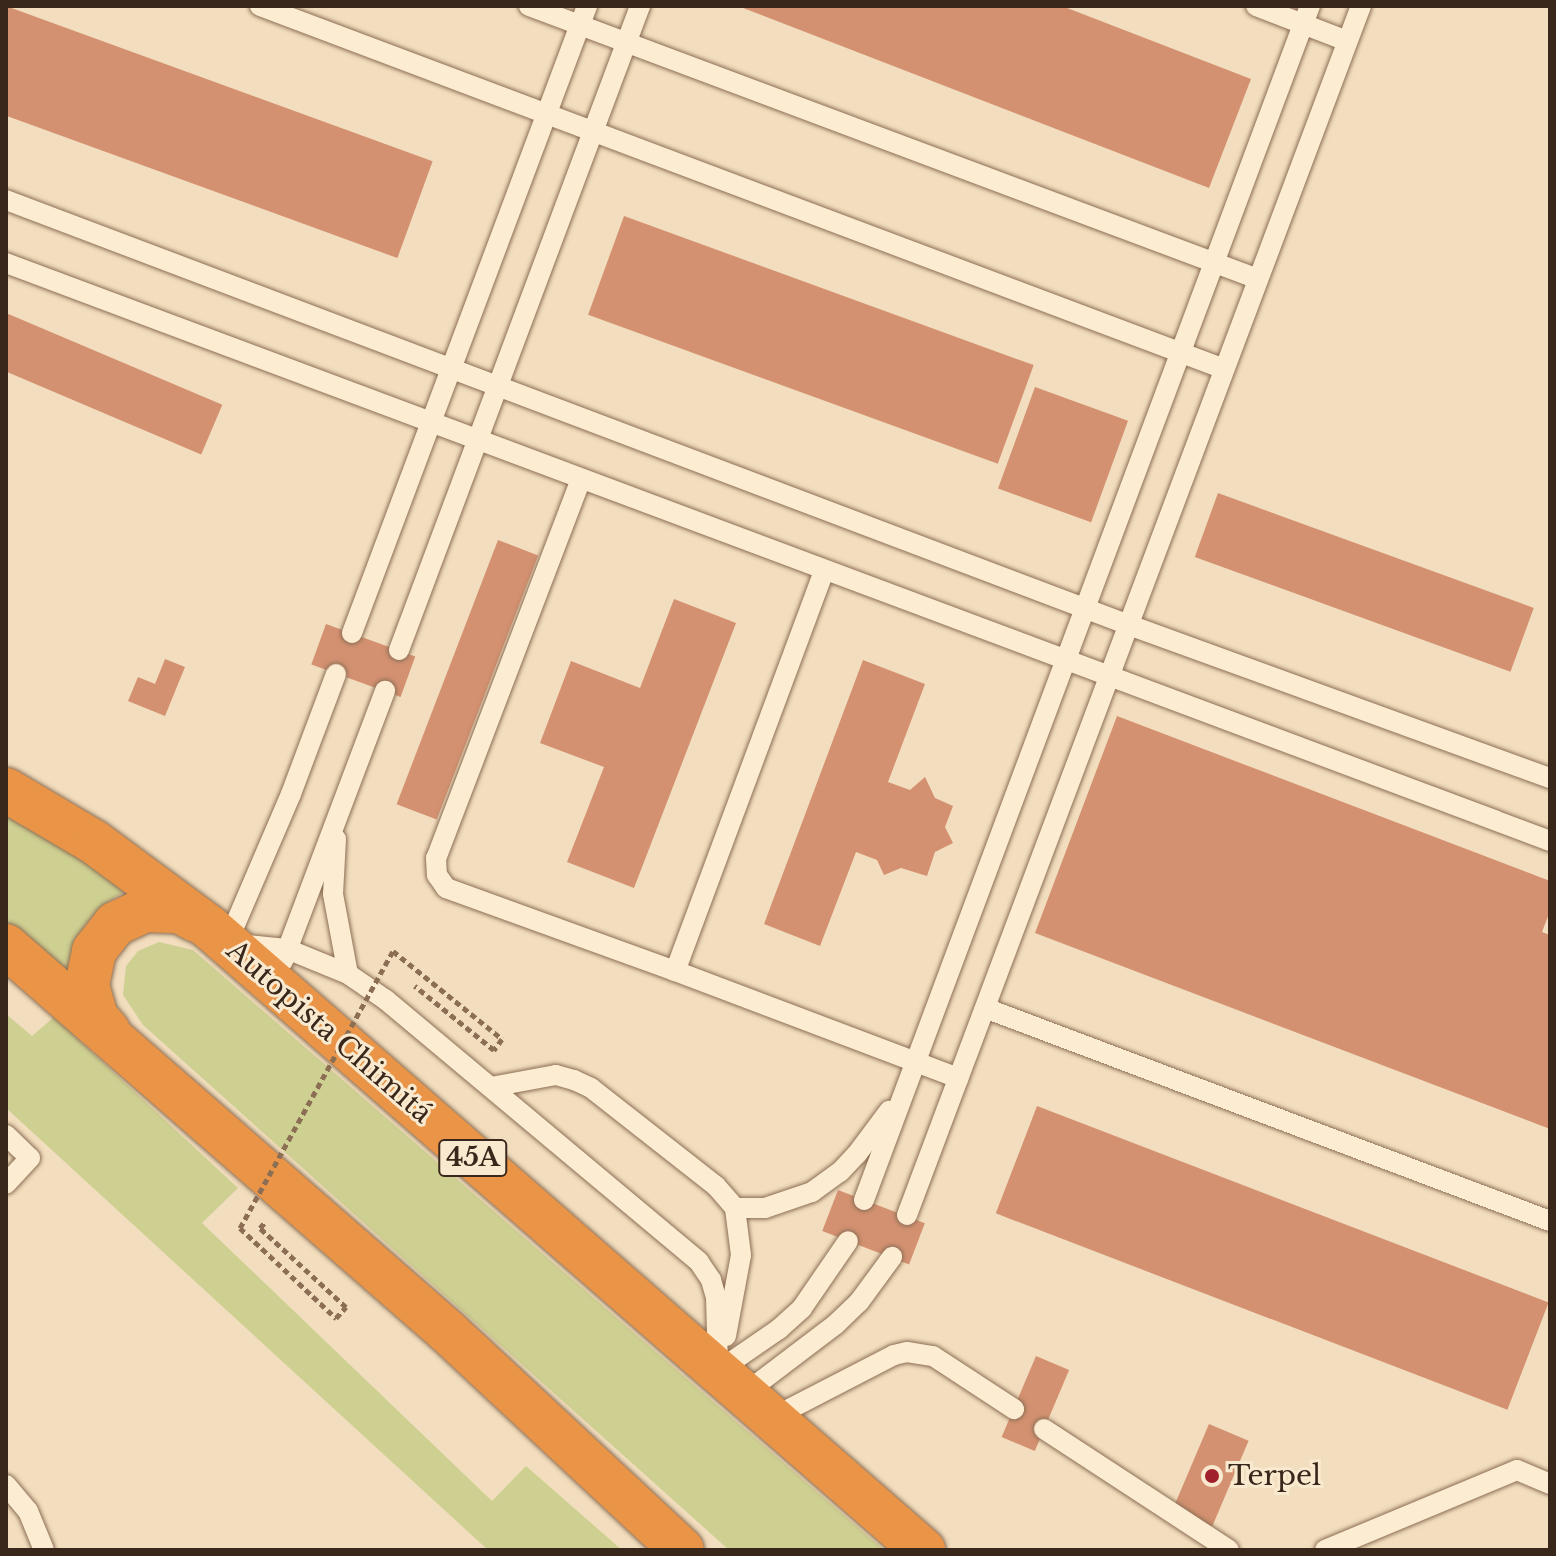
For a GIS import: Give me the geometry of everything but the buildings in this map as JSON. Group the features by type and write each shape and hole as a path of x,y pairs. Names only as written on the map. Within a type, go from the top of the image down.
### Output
{"highway":[{"name":"Autopista Chimitá","path":"6,790 94,842 218,935 280,966 745,1394 923,1550"},
{"path":"119,1042 96,1017 87,985 94,951 115,924 145,910 179,911 218,935"},
{"path":"6,946 447,1331 682,1550"}],"lane":[{"path":"260,6 1224,369"},
{"path":"529,6 584,16 626,42 1258,279"},
{"path":"399,650 640,6"},
{"path":"1256,6 1307,15 1347,41"},
{"path":"907,1215 1361,6"},
{"path":"864,1200 1307,15"},
{"path":"352,633 584,16"},
{"path":"6,200 1129,625 1550,778"},
{"path":"6,263 1109,679 1550,841"},
{"path":"581,479 436,858 437,875 446,888 958,1078"},
{"path":"675,971 824,571"},
{"path":"218,935 291,794 336,674"},
{"path":"385,691 280,966 348,974 386,1000 699,1262 711,1280 745,1394"},
{"path":"339,813 333,894 348,974"},
{"path":"985,1008 1550,1221"},
{"path":"491,1087 556,1075 583,1084 716,1186 735,1208 741,1255 745,1394"},
{"path":"735,1208 765,1208 791,1201 840,1172 857,1154 905,1088"},
{"path":"6,1135 30,1158 6,1184"},
{"path":"745,1394 779,1329 802,1308 848,1241"},
{"path":"745,1394 835,1325 859,1302 892,1257"},
{"path":"745,1394 907,1352 933,1356 1014,1409"},
{"path":"1044,1429 1229,1550"},
{"path":"1325,1550 1517,1470 1550,1484"},
{"path":"6,1485 28,1511 44,1550"}],"path":[{"path":"260,1228 346,1307 336,1318 240,1228 393,951 502,1039 494,1050 412,983"}],"green space":[{"path":"6,813 129,888 105,904 85,925 72,951 78,987 6,925"},
{"path":"159,942 193,950 884,1550 729,1550 143,1025 123,995 126,966 138,951"},
{"path":"6,1014 32,1036 54,1017 238,1188 202,1223 492,1501 526,1466 622,1550 488,1550 6,1108"}],"place":[{"name":"Terpel","path":"1212,1476"}]}
